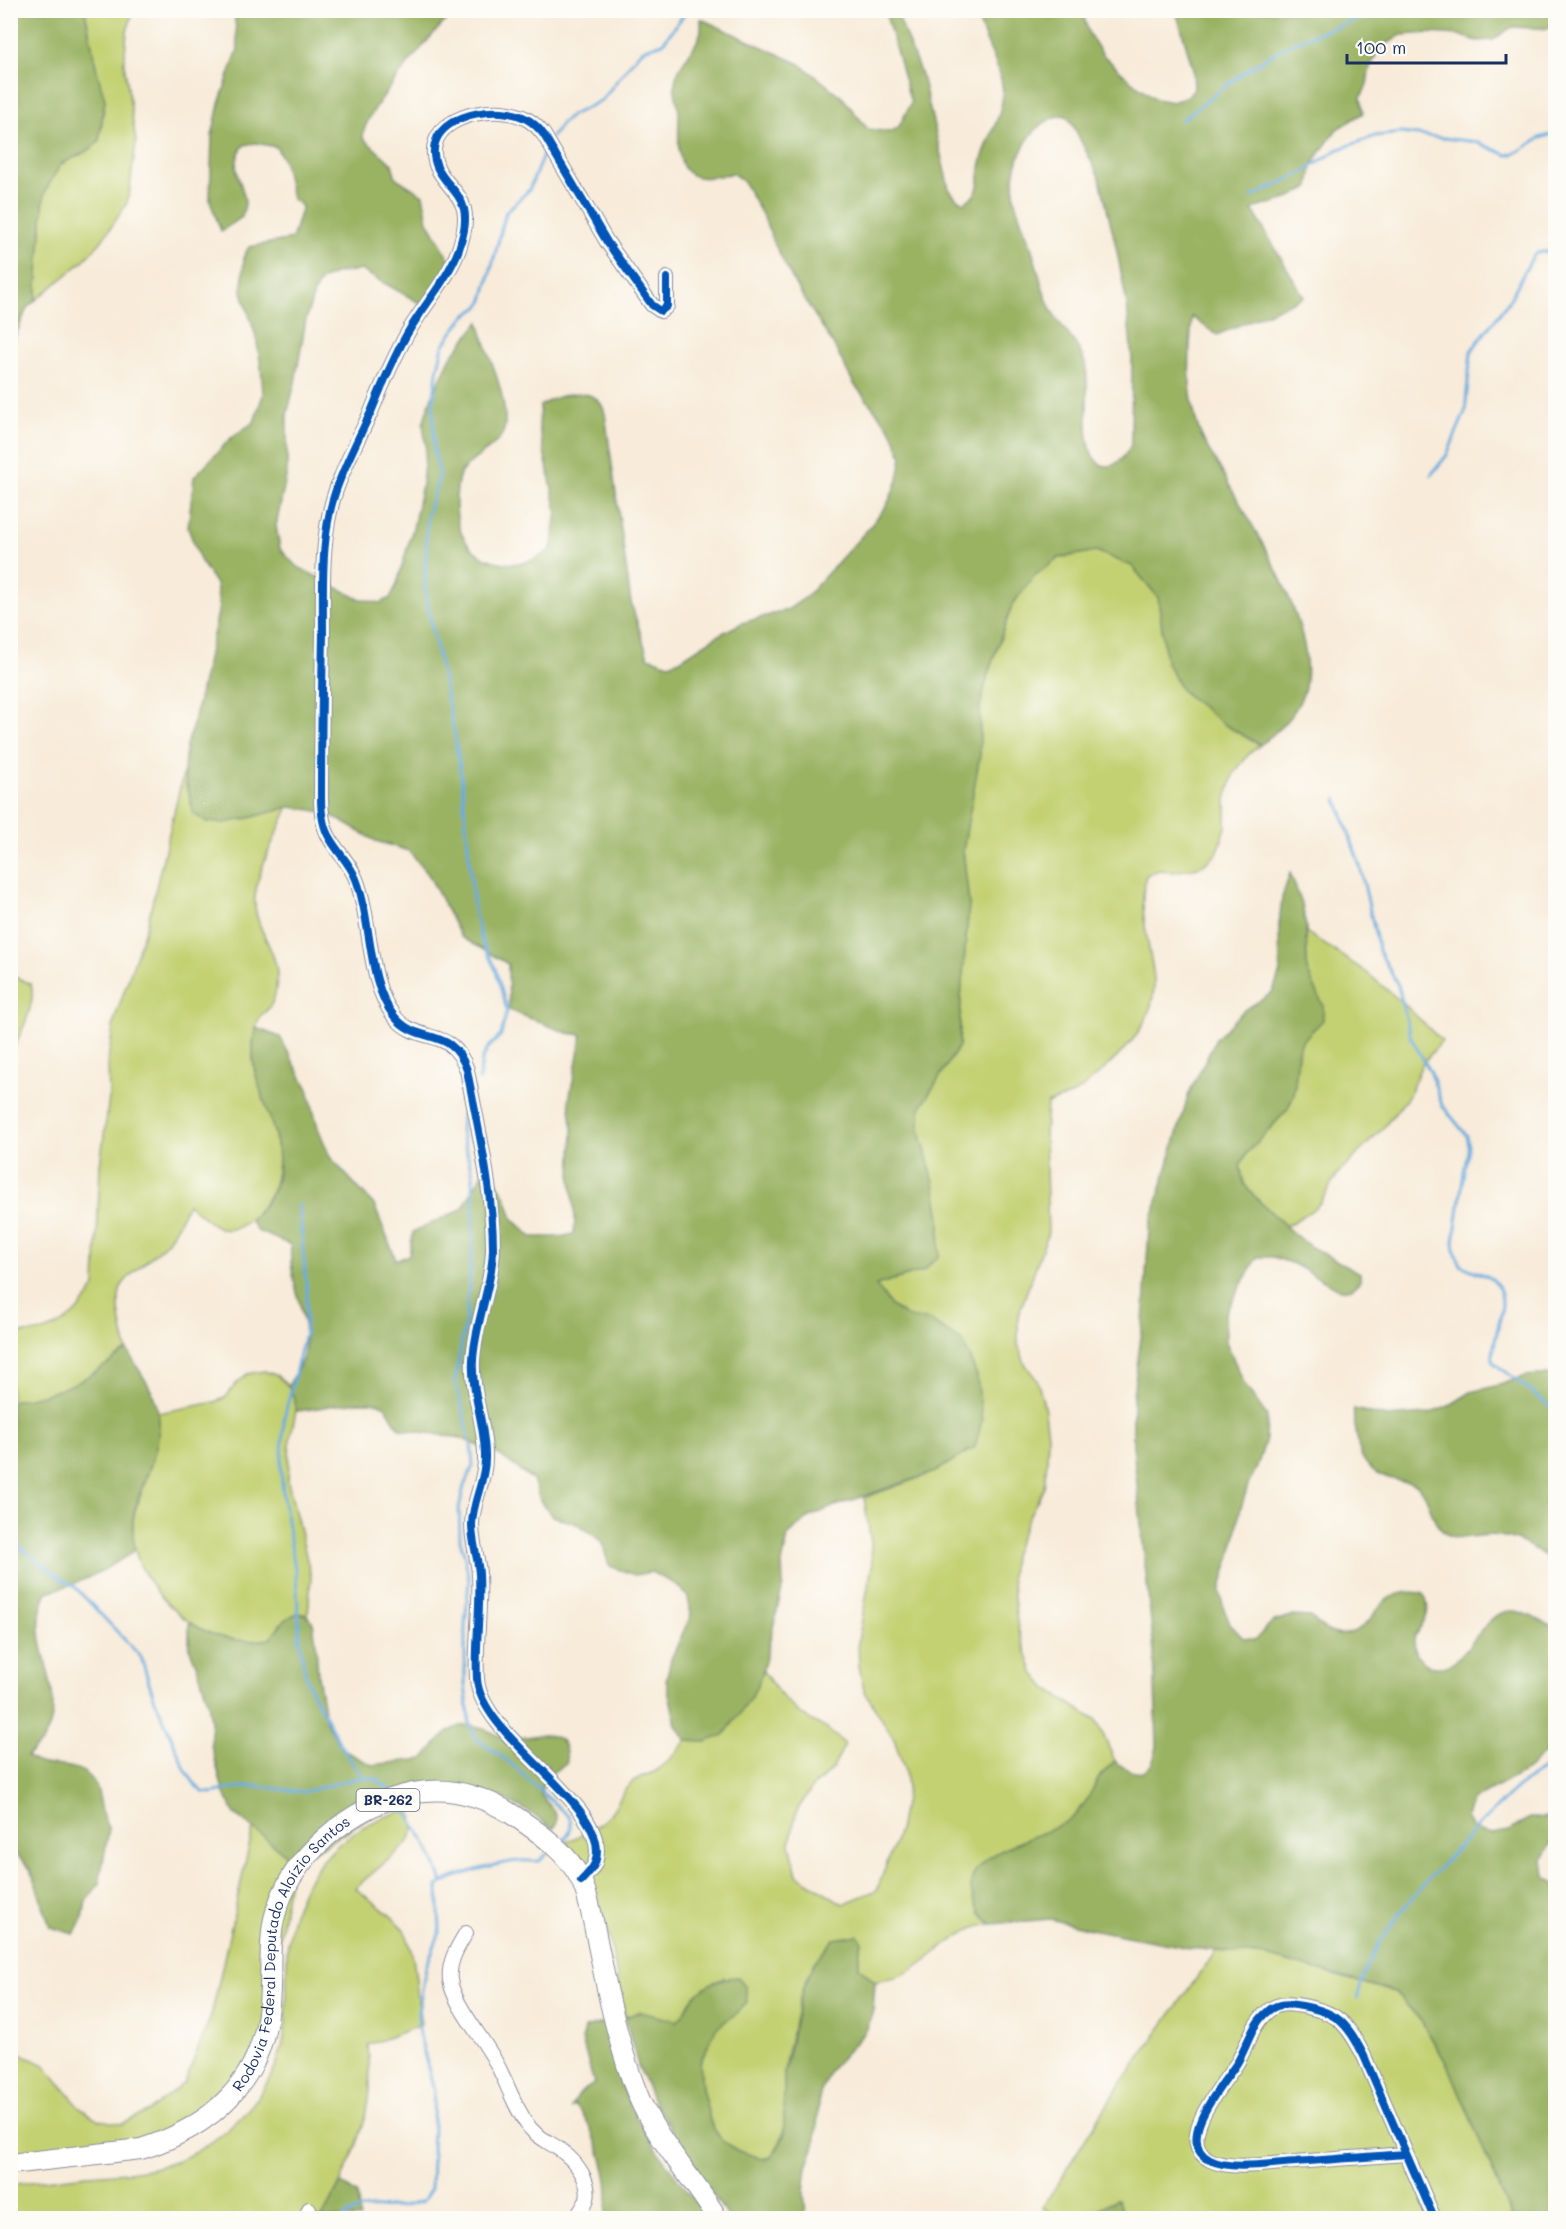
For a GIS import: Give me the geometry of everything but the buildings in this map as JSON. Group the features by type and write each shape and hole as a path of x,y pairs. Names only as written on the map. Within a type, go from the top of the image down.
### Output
{"highway":[{"name":"Rodovia Federal Deputado Aloízio Santos","path":"10,2164 141,2149 187,2130 224,2104 241,2085 254,2065 263,2038 269,2006 274,1919 298,1867 314,1848 336,1829 385,1801 427,1790 443,1791 472,1796 496,1804 538,1831 565,1858 582,1881 614,2017 640,2099 655,2127 717,2218"}],"street":[{"path":"582,1881 592,1869 597,1856 589,1825 575,1804 514,1742 490,1713 478,1688 479,1573 472,1527 473,1508 485,1462 485,1448 474,1383 473,1363 474,1346 493,1251 490,1194 467,1070 462,1057 454,1046 443,1040 408,1029 389,1010 374,964 360,888 351,868 329,836 324,823 321,797 323,581 330,510 346,463 402,342 450,266 462,238 464,209 460,199 440,173 434,156 434,146 443,130 462,117 483,111 507,112 527,118 544,135 607,242 652,305 659,310 667,306 667,278"},
{"path":"466,1933 451,1961 450,1982 456,1997 495,2061 523,2119 541,2138 569,2158 583,2176 587,2188 586,2199 576,2218"},
{"path":"1405,2154 1256,2164 1220,2164 1209,2160 1202,2154 1198,2145 1198,2136 1200,2122 1209,2102 1236,2065 1260,2018 1275,2006 1291,2004 1327,2011 1338,2018 1354,2037 1434,2218"}],"green space":[{"path":"11,10 85,11 105,100 99,141 89,150 61,164 44,195 36,300 27,308 11,347"},
{"path":"85,11 133,11 127,32 124,62 136,142 129,195 126,205 101,242 82,262 36,300 44,195 61,164 89,150 99,141 105,100"},
{"path":"234,11 455,11 417,53 386,93 373,111 365,127 363,138 392,164 396,178 423,195 428,221 457,273 430,301 418,302 361,270 337,273 321,280 314,293 306,319 287,415 287,472 276,526 280,549 296,566 357,598 380,603 390,598 397,584 414,524 422,484 426,446 423,424 430,401 451,357 479,322 499,385 505,424 499,439 460,474 456,506 459,527 463,536 475,551 504,563 517,564 529,561 551,549 557,512 539,428 540,406 568,395 587,394 595,398 601,404 605,414 631,603 648,657 669,664 680,660 742,623 787,610 806,597 887,505 898,480 902,456 891,430 854,384 833,344 796,286 764,218 743,181 732,173 699,177 689,173 683,167 680,157 679,114 675,82 679,70 700,35 701,19 800,64 842,97 868,129 889,132 898,128 911,103 885,11 896,11 923,80 949,189 957,199 964,203 977,191 981,163 999,114 1003,94 1000,74 976,11 1082,11 1089,34 1103,55 1131,81 1156,99 1173,102 1188,96 1194,88 1193,69 1176,11 1555,11 1555,29 1512,27 1493,40 1477,41 1459,35 1430,33 1401,35 1379,49 1369,70 1367,85 1361,97 1363,113 1337,129 1312,166 1309,187 1287,199 1252,209 1304,297 1217,335 1192,317 1190,388 1199,430 1263,544 1290,600 1300,628 1306,655 1306,680 1301,699 1283,725 1260,745 1225,725 1182,691 1166,661 1158,597 1132,566 1096,551 1059,558 1034,576 1012,605 988,674 980,706 980,755 963,850 969,904 959,1046 920,1108 920,1132 934,1183 940,1219 939,1256 923,1271 876,1285 891,1306 908,1317 931,1321 963,1342 977,1376 982,1420 975,1447 935,1472 832,1507 807,1518 788,1536 782,1563 783,1585 762,1674 751,1698 724,1735 705,1742 686,1741 676,1725 666,1680 671,1659 691,1615 688,1597 677,1585 651,1572 635,1575 609,1566 602,1542 580,1525 553,1516 541,1502 533,1480 501,1456 461,1438 401,1429 385,1406 378,1403 356,1402 296,1411 295,1399 288,1386 302,1361 305,1344 303,1316 291,1259 291,1245 257,1231 250,1220 270,1197 278,1173 278,1150 257,1077 253,1052 256,1028 280,1037 308,1089 318,1128 330,1157 374,1205 396,1260 409,1255 413,1232 462,1209 481,1176 494,1177 506,1197 513,1219 532,1237 560,1237 574,1234 575,1218 571,1179 573,1132 569,1100 582,1035 567,1033 509,1010 508,964 461,937 428,874 409,851 376,841 329,814 312,810 290,807 224,823 206,822 193,813 184,771 186,746 194,722 219,608 216,584 200,560 188,528 194,477 232,437 254,422 263,395 256,337 242,292 244,256 249,247 292,239 302,206 292,199 284,162 276,147 256,143 244,145 239,153 236,167 245,202 242,217 221,231 210,201 212,136 219,104 238,49","holes":["1064,115 1068,117 1100,179 1127,304 1132,359 1131,445 1123,458 1110,466 1100,464 1093,457 1089,446 1085,363 1078,348 1049,305 1015,201 1015,173 1023,147 1040,126 1051,119"]},
{"path":"1096,551 1132,566 1158,597 1182,690 1225,725 1260,745 1249,754 1234,773 1226,799 1226,827 1217,854 1202,866 1174,872 1159,870 1146,875 1143,911 1154,987 1148,1015 1141,1028 1123,1051 1083,1088 1047,1104 1045,1134 1048,1233 1018,1316 1018,1344 1025,1364 1037,1380 1044,1405 1048,1435 1047,1461 1044,1488 1028,1518 1013,1555 1011,1576 1018,1629 1033,1672 1047,1689 1097,1721 1115,1761 1100,1776 1086,1803 1073,1817 1055,1829 1037,1835 979,1913 992,1924 961,1935 911,1971 875,1982 859,1967 862,1943 834,1939 825,1951 789,2043 784,2074 785,2118 781,2139 770,2158 761,2158 738,2151 722,2141 711,2124 702,2089 700,2063 717,2027 737,2013 724,1977 699,1993 677,2021 640,2012 625,2017 606,1925 599,1903 580,1861 566,1842 603,1821 631,1783 660,1768 686,1741 705,1742 763,1671 779,1693 800,1714 827,1729 845,1744 833,1768 812,1788 796,1812 790,1844 797,1875 843,1904 877,1890 899,1831 907,1788 905,1771 894,1739 864,1690 859,1666 858,1641 872,1566 871,1542 864,1498 935,1472 977,1376 973,1367 931,1321 908,1317 891,1306 875,1285 923,1271 939,1255 940,1219 934,1183 920,1132 920,1108 959,1046 969,904 963,850 974,783 980,706 988,674 1012,605 1034,576 1059,558"},
{"path":"184,771 187,791 224,823 289,806 264,862 255,896 257,917 273,955 277,974 274,997 271,1005 259,1019 253,1050 255,1071 269,1111 277,1144 276,1177 271,1192 262,1206 249,1220 231,1229 217,1227 188,1204 168,1241 122,1285 119,1312 127,1350 73,1384 44,1395 11,1401 10,1332 38,1332 61,1324 80,1308 95,1286 100,1165 109,1098 108,1061 114,1021 148,921"},
{"path":"1290,873 1302,904 1306,926 1307,970 1323,1005 1323,1020 1302,1041 1298,1053 1294,1094 1287,1110 1247,1153 1240,1166 1244,1184 1256,1198 1311,1247 1360,1273 1360,1281 1353,1288 1340,1290 1294,1264 1273,1257 1257,1257 1225,1314 1226,1342 1245,1385 1267,1416 1266,1439 1240,1511 1235,1539 1220,1592 1223,1607 1231,1625 1243,1638 1255,1640 1272,1622 1290,1616 1311,1617 1325,1630 1340,1635 1347,1634 1362,1627 1380,1605 1389,1598 1409,1592 1424,1594 1428,1611 1425,1621 1414,1636 1415,1650 1424,1663 1439,1667 1449,1665 1458,1658 1491,1620 1506,1611 1527,1614 1555,1627 1555,1744 1527,1770 1472,1801 1467,1818 1473,1829 1492,1834 1509,1831 1530,1818 1551,1817 1555,1837 1543,1859 1545,1876 1556,1885 1555,2218 1512,2218 1450,2069 1422,2022 1395,1992 1267,1956 1190,1948 1050,1919 992,1924 979,1911 972,1894 972,1879 980,1866 993,1855 1062,1824 1074,1816 1085,1803 1101,1776 1115,1761 1137,1773 1148,1769 1155,1756 1157,1746 1154,1652 1133,1445 1133,1395 1143,1323 1149,1229 1189,1093 1216,1039 1244,1010 1273,991 1280,972 1279,924 1282,898"},
{"path":"1306,932 1366,972 1442,1041 1422,1064 1408,1097 1383,1128 1337,1175 1320,1203 1286,1226 1244,1184 1240,1166 1247,1153 1287,1110 1294,1094 1298,1053 1312,984 1307,970"},
{"path":"15,977 31,984 32,1001 11,1054 11,980"},
{"path":"127,1350 152,1392 159,1421 156,1448 134,1513 135,1550 93,1576 47,1592 41,1611 40,1630 51,1686 53,1704 51,1722 43,1740 27,1756 41,1763 74,1768 89,1776 97,1788 105,1823 109,1829 99,1884 86,1901 83,1918 74,1934 50,1927 31,1870 11,1848 11,1401 44,1395 73,1384"},
{"path":"264,1371 278,1376 288,1386 295,1399 296,1411 290,1439 288,1482 311,1576 308,1615 298,1613 281,1623 270,1639 234,1640 211,1633 190,1622 159,1594 142,1569 136,1555 133,1526 135,1511 154,1454 159,1428 158,1413 215,1402 226,1397 247,1374"},
{"path":"1555,1375 1555,1564 1517,1540 1490,1535 1459,1538 1449,1535 1437,1525 1426,1497 1418,1486 1375,1472 1361,1455 1354,1409 1387,1417 1428,1414 1447,1407 1471,1392 1525,1376"},
{"path":"298,1613 308,1615 313,1623 318,1676 326,1722 343,1750 372,1765 423,1759 450,1731 467,1725 512,1739 538,1735 557,1738 564,1745 567,1762 546,1778 541,1795 556,1816 556,1825 553,1829 529,1812 503,1798 417,1787 296,1863 235,1814 224,1794 211,1745 208,1702 189,1647 189,1622 218,1636 249,1641 270,1639 285,1620"},
{"path":"411,1809 414,1829 408,1843 355,1888 390,1915 405,1932 412,1952 421,2025 368,2045 370,2087 365,2120 345,2172 322,2218 11,2218 10,2185 166,2165 213,2141 244,2114 268,2081 283,2043 288,1943 301,1895 327,1855 345,1840 365,1826"},
{"path":"253,1828 296,1863 290,1874 263,2040 199,2127 11,2167 10,2049 45,2065 81,2109 99,2120 122,2124 149,2111 185,2082 212,2013"},
{"path":"858,1935 862,1943 859,1967 875,1982 873,2011 866,2031 830,2070 820,2094 815,2145 807,2167 804,2192 806,2218 728,2218 653,2101 638,2066 625,2017 640,2012 677,2021 691,2001 706,1986 725,1978 738,1977 745,1985 747,2003 716,2028 700,2063 702,2089 711,2124 722,2141 738,2151 761,2158 770,2158 777,2150 784,2135 784,2073 802,1990 813,1964 834,1939"},
{"path":"1216,1951 1267,1956 1395,1992 1422,2022 1450,2069 1512,2218 1125,2218 1116,2199 1088,2215 1073,2219 1042,2208 1116,2091"},
{"path":"606,2022 619,2076 633,2111 663,2158 708,2218 606,2218 607,2184 598,2147 582,2114 575,2105 570,2108 581,2092 594,2084 582,2040 585,2028"},
{"path":"341,2183 357,2194 360,2218 322,2218"},
{"path":"1117,2199 1125,2218 1082,2218"}],"waterway":[{"path":"552,137 562,123 572,115 602,100 638,54 663,43 687,10"},
{"path":"1182,120 1236,78 1279,50 1317,33 1390,10"},
{"path":"1252,197 1302,173 1337,150 1375,136 1401,133 1477,142 1507,155 1516,153 1540,138 1556,133"},
{"path":"479,1080 482,1060 488,1048 501,1035 507,1010 495,968 482,942 474,910 462,782 454,731 427,603 425,583 427,515 440,475 434,451 433,404 443,346 465,316 479,307 483,300 506,212 529,190 546,148"},
{"path":"1431,475 1447,455 1465,412 1471,351 1509,301 1533,256 1536,253 1556,250"},
{"path":"1337,799 1360,866 1379,951 1398,985 1411,1038 1431,1073 1442,1105 1467,1136 1469,1146 1454,1242 1455,1252 1461,1265 1492,1279 1499,1287 1502,1308 1493,1362 1556,1411"},
{"path":"466,1106 462,1116 461,1131 473,1175 473,1237 466,1317 455,1380 471,1444 473,1466 464,1486 459,1508 460,1540 469,1581 465,1624 465,1685 470,1726 477,1739 509,1762 569,1817 570,1830 563,1840"},
{"path":"299,1205 307,1293 305,1334 284,1418 281,1471 284,1503 296,1575 304,1668 310,1688 340,1744 362,1777"},
{"path":"10,1539 74,1586 141,1657 153,1695 185,1769 196,1786 203,1792 212,1793 256,1786 304,1792 362,1777 376,1779 390,1790"},
{"path":"1357,1998 1373,1955 1393,1923 1417,1893 1509,1796 1531,1777 1556,1763"},
{"path":"402,1806 425,1843 442,1883"},
{"path":"344,2218 364,2209 400,2207 423,2201 431,2189 434,2091 419,2033 418,2013 426,1967 440,1932 438,1886 490,1866 539,1861 547,1854"}],"cycle path":[{"path":"581,1881 595,1863 596,1841 586,1819 568,1796 500,1725 484,1702 477,1679 479,1574 472,1525 483,1476 485,1446 474,1385 473,1360 492,1263 488,1182 467,1070 452,1047 404,1025 394,1016 385,1002 374,969 365,913 356,879 329,837 323,823 321,797 324,557 328,519 346,464 402,343 442,282 454,260 463,234 465,214 462,203 440,173 434,153 436,141 451,123 463,117 489,112 515,114 531,122 544,135 607,242 652,305 661,311 667,306 667,278"},
{"path":"1405,2154 1252,2166 1229,2165 1210,2160 1200,2151 1196,2140 1199,2126 1213,2097 1237,2063 1262,2017 1273,2007 1284,2004 1310,2007 1339,2020 1358,2044 1434,2218"}]}
